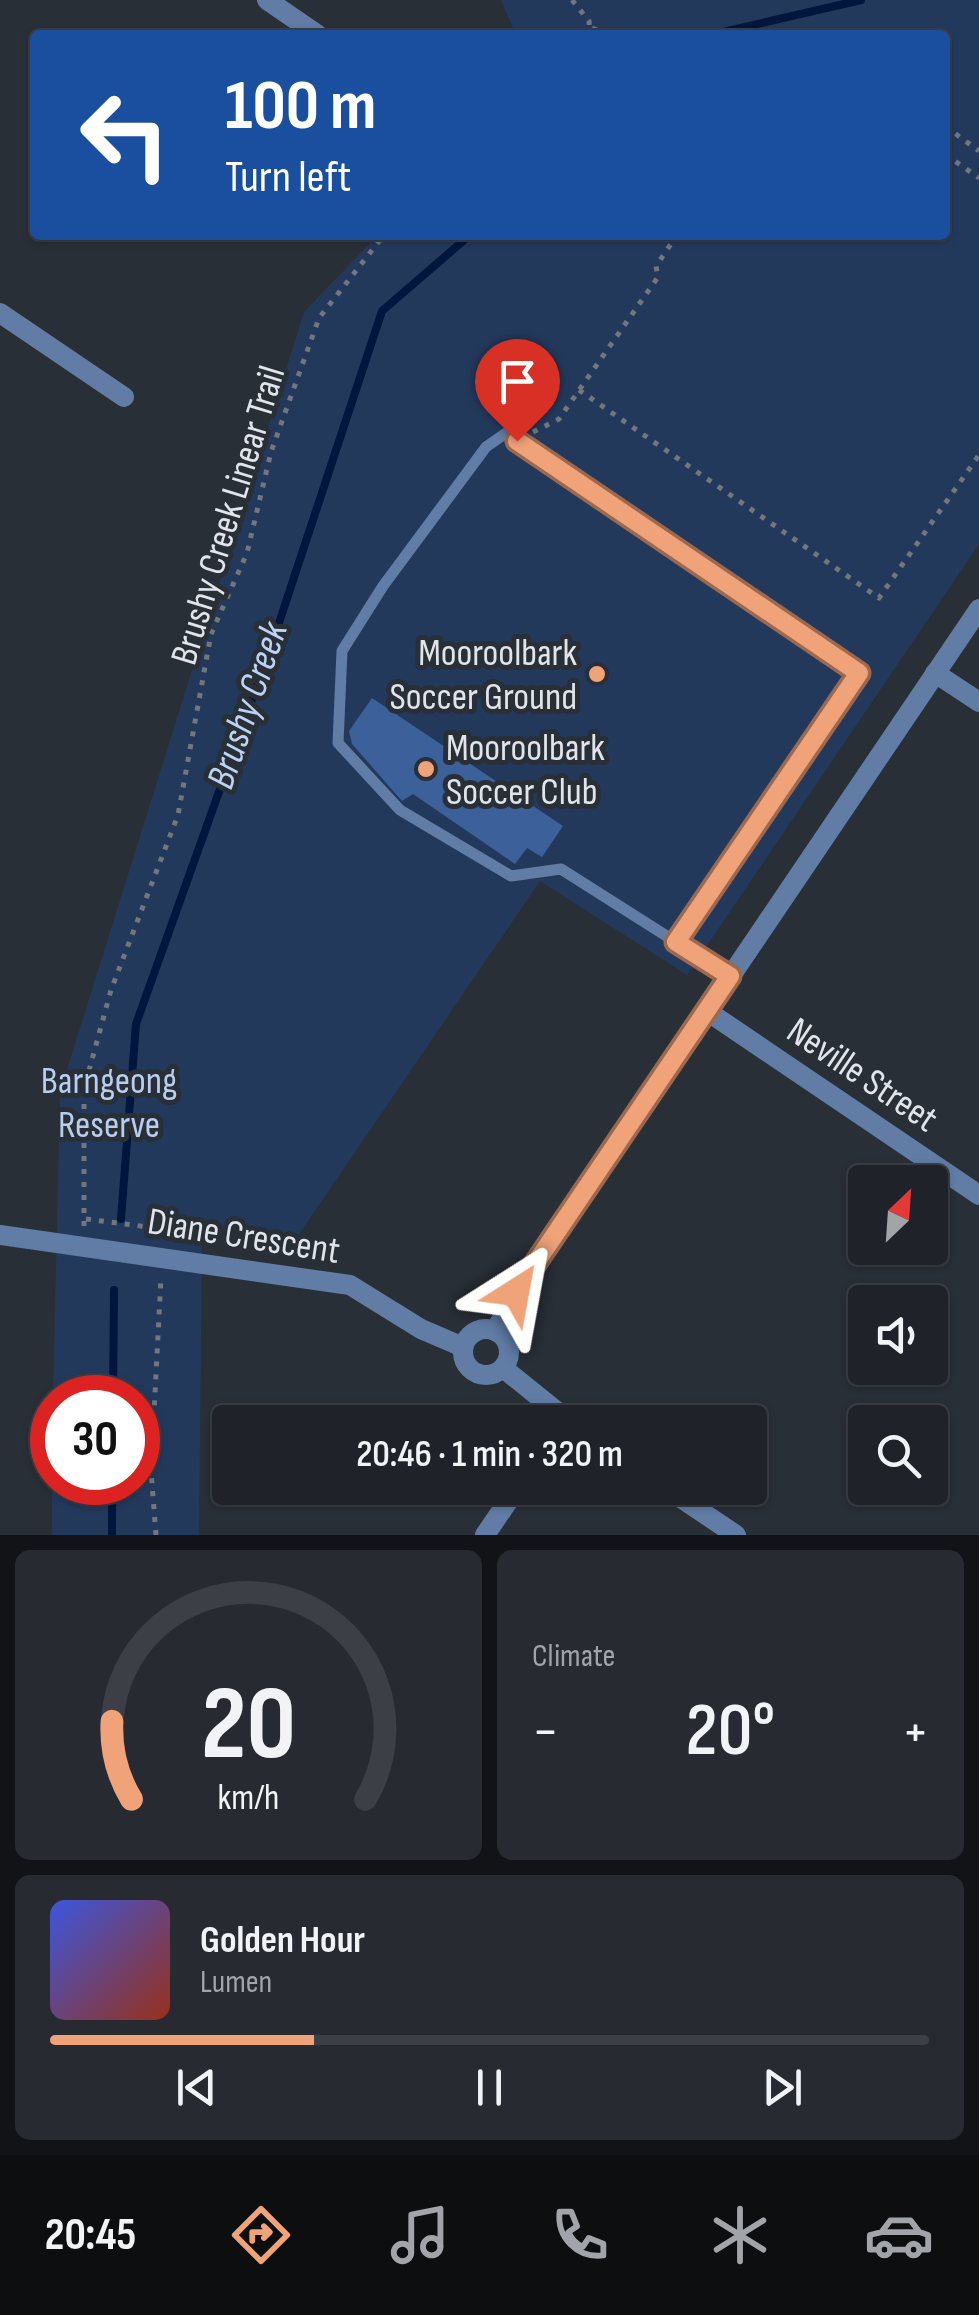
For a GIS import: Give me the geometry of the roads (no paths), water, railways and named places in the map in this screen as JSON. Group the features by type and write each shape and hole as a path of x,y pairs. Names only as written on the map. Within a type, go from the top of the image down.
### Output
{"street":[{"path":"267,0 311,30"},
{"path":"0,313 124,397"},
{"path":"495,1331 516,1292 979,609"},
{"path":"935,672 979,702"},
{"name":"Neville Street","path":"707,1011 979,1195"},
{"name":"Diane Crescent","path":"0,1234 350,1285 421,1329 463,1347"},
{"path":"495,1331 508,1345 503,1368 489,1376 473,1372 464,1360 463,1347 473,1332 495,1331"},
{"path":"503,1368 546,1405"},
{"path":"485,1535 505,1505"},
{"path":"691,1505 736,1535"}],"lane":[{"path":"676,942 859,673 506,433 486,447 383,586 342,651 338,743 400,810 479,857 511,876 560,869 730,976"}],"waterway":[{"name":"Brushy Creek","path":"732,30 861,0"},
{"name":"Brushy Creek","path":"121,1219 136,1024 274,638 382,311 464,240"},
{"name":"Brushy Creek","path":"113,1375 114,1290"},
{"name":"Brushy Creek","path":"112,1505 112,1535"}],"place":[{"name":"Mooroolbark Soccer Ground","path":"597,674"},
{"name":"Mooroolbark Soccer Club","path":"426,769"}],"park label":[{"name":"Barngeong Reserve","path":"109,1102"}]}
